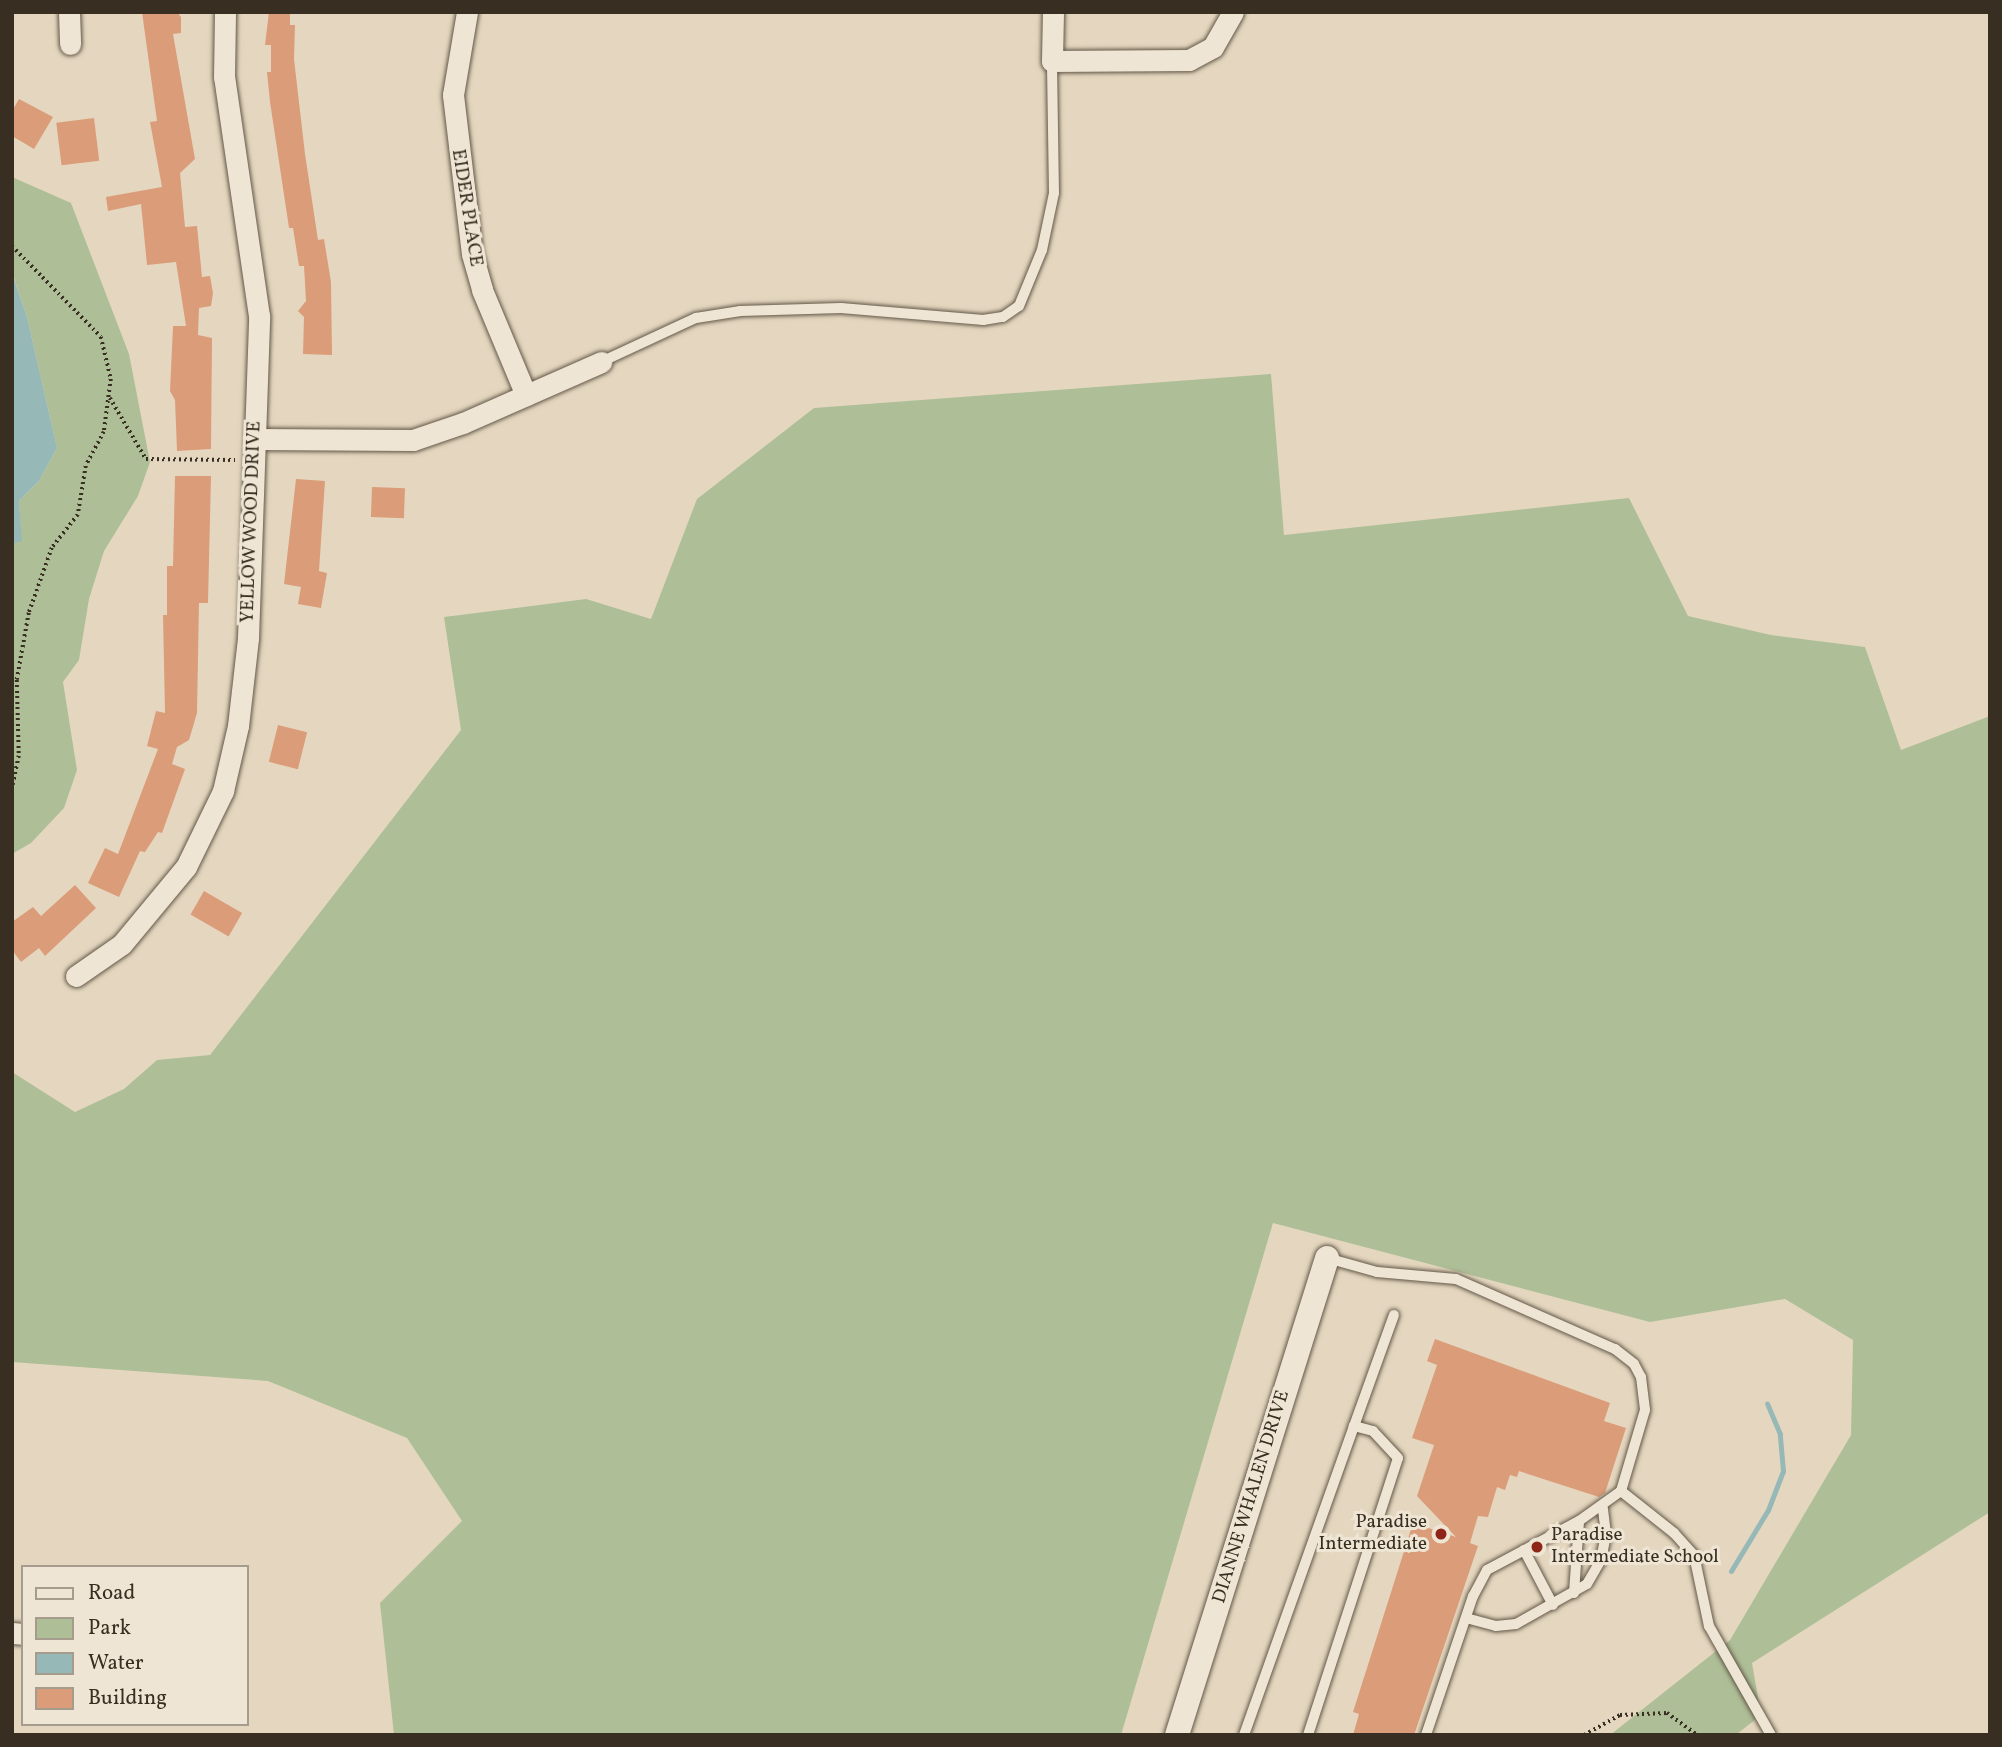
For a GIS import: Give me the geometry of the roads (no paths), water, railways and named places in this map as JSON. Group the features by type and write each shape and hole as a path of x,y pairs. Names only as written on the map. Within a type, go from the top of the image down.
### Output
{"street":[{"path":"69,12 70,44"},
{"name":"YELLOW WOOD DRIVE","path":"76,976 122,944 170,890 199,846 223,792 244,682 255,449 258,303 224,77 225,12"},
{"name":"EIDER PLACE","path":"467,12 453,104 472,254 482,290 526,395"},
{"path":"1054,12 1052,61 1189,60 1213,47 1233,12"},
{"path":"255,449 412,440 601,362"},
{"name":"DIANNE WHALEN DRIVE","path":"1177,1735 1327,1258"}],"lane":[{"path":"601,362 696,318 740,311 841,308 983,320 1003,317 1019,306 1042,250 1054,193 1052,61"},
{"path":"1327,1258 1377,1272 1456,1279 1615,1349 1634,1364 1641,1377 1645,1410 1621,1491 1603,1508 1487,1570 1465,1618 1426,1735"},
{"path":"1244,1735 1394,1315"},
{"path":"1308,1735 1398,1458 1373,1431 1354,1426"},
{"path":"1621,1491 1674,1533 1694,1555 1709,1626 1771,1735"},
{"path":"1465,1618 1496,1626 1516,1624 1587,1584 1601,1560 1606,1534 1603,1508"},
{"path":"1574,1592 1579,1521"},
{"path":"1524,1550 1553,1605"}],"water":[{"path":"12,273 27,317 57,448 39,481 19,501 22,541 12,544"}],"waterway":[{"path":"1731,1571 1768,1510 1783,1471 1780,1434 1767,1404"}],"place":[{"name":"Paradise Intermediate","path":"1441,1534"},
{"name":"Paradise Intermediate School","path":"1537,1547"}]}
